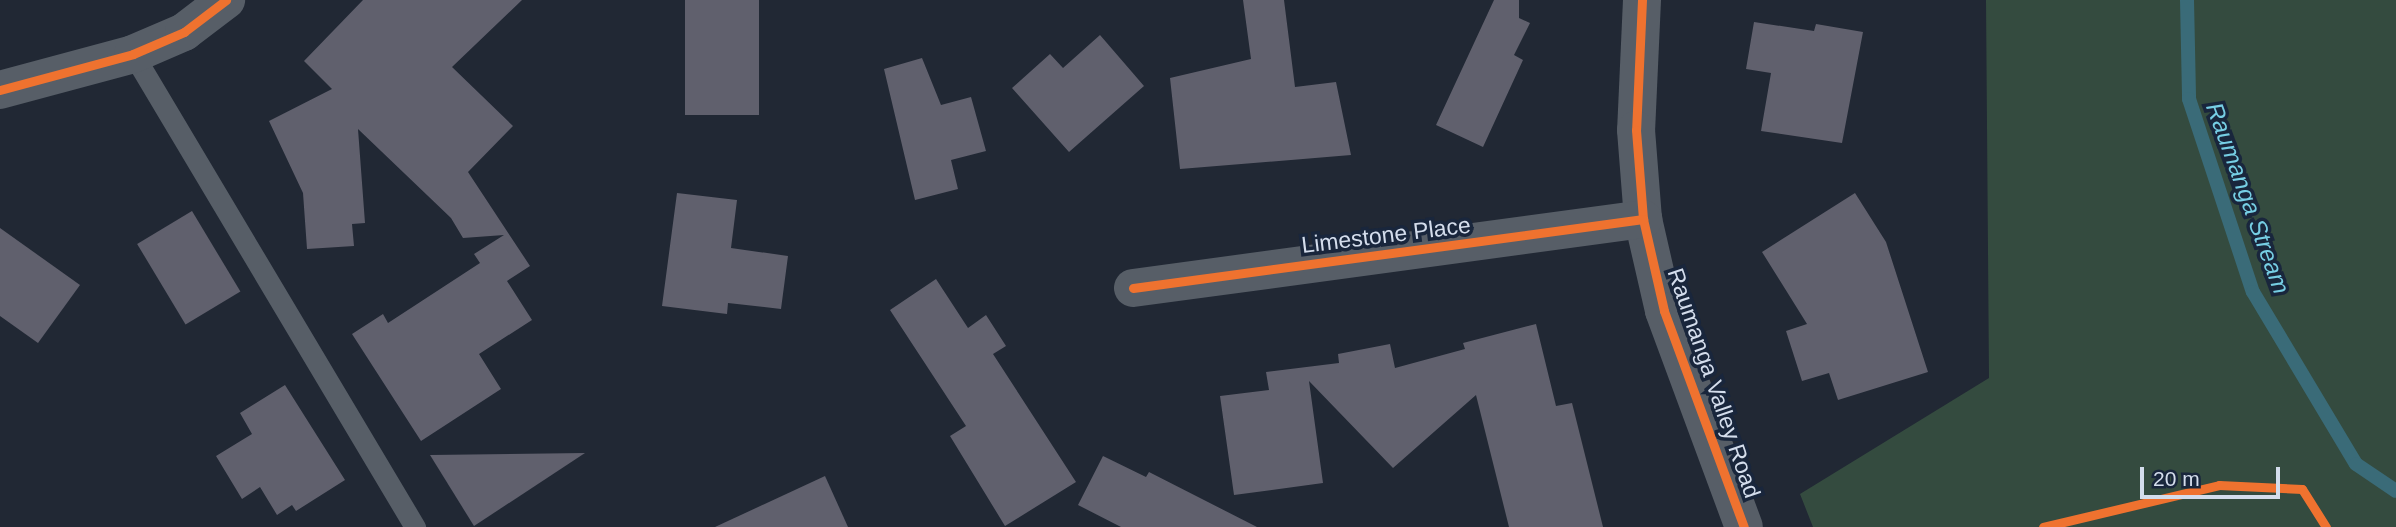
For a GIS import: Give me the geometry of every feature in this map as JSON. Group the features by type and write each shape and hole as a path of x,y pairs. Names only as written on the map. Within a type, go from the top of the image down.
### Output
{"street":[{"path":"0,90 133,54 184,32 226,0"},
{"name":"Raumanga Valley Road","path":"1642,0 1636,130 1643,219 1664,311 1744,527"},
{"name":"Limestone Place","path":"1133,288 1643,219"}],"lane":[{"path":"133,54 415,527"}],"green space":[{"path":"1986,0 2396,0 2396,527 1813,527 1800,494 1989,378"}],"building":[{"path":"363,0 522,0 452,67 513,126 468,172 530,266 507,281 532,320 479,354 501,389 421,441 352,334 383,314 388,323 480,263 474,254 504,235 463,238 451,218 358,129 365,223 352,224 354,246 307,249 303,193 269,121 332,89 304,61"},
{"path":"685,0 759,0 759,115 685,115"},
{"path":"1243,0 1284,0 1295,87 1336,82 1351,155 1180,169 1170,78 1251,59"},
{"path":"1494,0 1519,0 1519,18 1530,23 1514,55 1523,60 1483,147 1436,125"},
{"path":"1754,22 1814,31 1816,24 1863,32 1842,143 1761,131 1771,73 1746,69"},
{"path":"1100,35 1144,86 1069,152 1012,88 1050,54 1063,68"},
{"path":"922,58 941,105 971,97 986,151 951,160 958,189 915,200 884,69"},
{"path":"677,193 737,200 731,248 788,256 781,309 728,303 727,314 662,306"},
{"path":"1855,193 1886,242 1928,372 1838,400 1829,373 1802,381 1786,331 1807,324 1762,252"},
{"path":"192,211 240,292 186,325 137,244"},
{"path":"0,228 80,285 38,343 0,316"},
{"path":"936,279 968,328 986,315 1006,346 993,354 1076,482 1005,526 950,436 966,426 890,310"},
{"path":"1536,324 1556,406 1572,403 1603,527 1509,527 1476,395 1393,468 1309,381 1323,483 1234,495 1220,396 1269,390 1266,372 1339,363 1338,354 1390,344 1395,368 1465,349 1463,343"},
{"path":"285,385 345,480 296,511 292,505 277,515 260,487 242,499 216,456 252,434 240,413"},
{"path":"585,453 474,526 430,455"},
{"path":"1103,456 1146,477 1149,472 1257,527 1121,527 1078,505"},
{"path":"825,476 848,527 715,527"}],"waterway":[{"name":"Raumanga Stream","path":"2187,0 2189,99 2253,292 2356,464 2396,491"}],"cycle path":[{"path":"0,90 133,54 184,32 226,0"},
{"path":"1642,0 1636,130 1643,219 1664,311 1744,527"},
{"path":"1133,288 1643,219"},
{"path":"2043,527 2219,485 2302,489 2326,527"}]}
